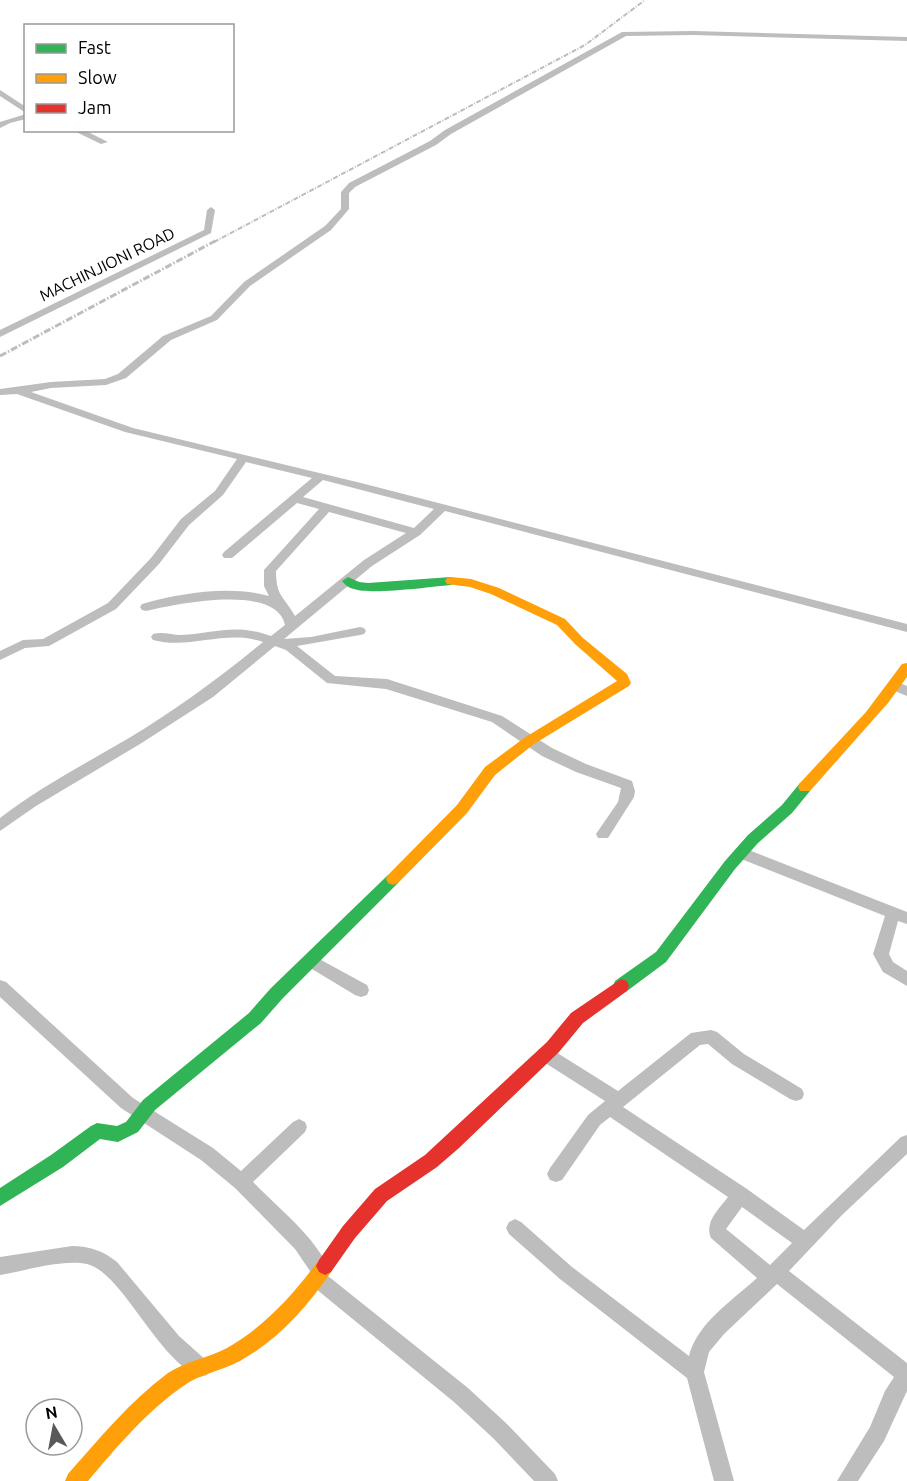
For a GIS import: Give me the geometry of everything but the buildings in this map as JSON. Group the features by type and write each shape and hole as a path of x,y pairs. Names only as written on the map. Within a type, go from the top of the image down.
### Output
{"street":[{"path":"0,392 51,385 106,382 122,376 166,338 214,318 247,284 328,228 345,209 345,192 352,185 433,143 448,132 561,71 621,35 648,33 907,39"},
{"path":"0,92 24,110"},
{"path":"0,126 5,122 24,117"},
{"path":"81,132 104,142"},
{"name":"MACHINJIONI ROAD","path":"0,334 208,231 211,210"},
{"path":"18,390 121,428 907,628"},
{"path":"0,656 23,644 45,644 112,606 155,561 185,522 219,493 243,458"},
{"path":"228,555 297,499 320,477"},
{"path":"297,499 416,532"},
{"path":"291,625 290,618 278,603 270,586 270,570 327,507"},
{"path":"0,826 31,802 191,706 276,642 291,625 368,563 416,532 442,508"},
{"path":"0,1198 57,1161 97,1131 118,1134 126,1131 141,1113 235,1036 312,961 462,809 490,771 530,741 621,687 624,683 622,677 588,650 561,622 530,606 480,586 454,581 363,587 348,581"},
{"path":"146,607 174,600 205,597 253,598 278,603"},
{"path":"276,642 311,641 360,631"},
{"path":"157,637 180,639 233,632 251,634 276,642 306,658 332,680 387,684 480,713 509,725 530,741 581,768 627,785 629,790 627,797 603,834"},
{"path":"75,1481 118,1431 177,1379 234,1354 254,1341 292,1308 319,1275 349,1232 381,1195 439,1155 545,1054 582,1014 661,957 704,898 741,853 787,809 827,761 901,688 907,668"},
{"path":"741,853 900,916 881,954 888,967 907,979"},
{"path":"312,961 361,990"},
{"path":"0,987 89,1067 113,1092 141,1113 207,1154 241,1182 302,1243 319,1275 467,1401 548,1481"},
{"path":"556,1174 585,1131 614,1104 697,1038 711,1037 738,1059 796,1094"},
{"path":"545,1054 614,1104 650,1138 716,1177 804,1242"},
{"path":"241,1182 299,1127"},
{"path":"724,1481 694,1372 701,1347 849,1196 907,1143"},
{"path":"741,1195 718,1224 717,1232 906,1373 892,1398 877,1434 847,1481"},
{"path":"515,1228 566,1273 694,1372"},
{"path":"0,1266 65,1257 91,1256 105,1263 166,1335 186,1357 200,1368"}],"railway":[{"path":"214,242 585,45 645,0"},
{"path":"0,356 217,240"}],"traffic: fast":[{"path":"348,581 356,586 368,587 451,581"},
{"path":"621,986 661,957 730,865 753,839 787,809 805,787"},
{"path":"0,1198 57,1161 97,1131 118,1134 132,1127 149,1105 255,1018 277,993 393,879"}],"traffic: slow":[{"path":"393,879 462,809 490,771 529,741 624,683 622,677 579,641 561,622 495,591 471,583 451,581"},
{"path":"805,787 871,715 907,667"},
{"path":"75,1481 122,1428 161,1391 182,1376 234,1354 261,1336 296,1303 325,1266"}],"traffic: jam":[{"path":"325,1266 349,1232 381,1195 431,1161 453,1142 553,1047 577,1018 621,986"}]}
